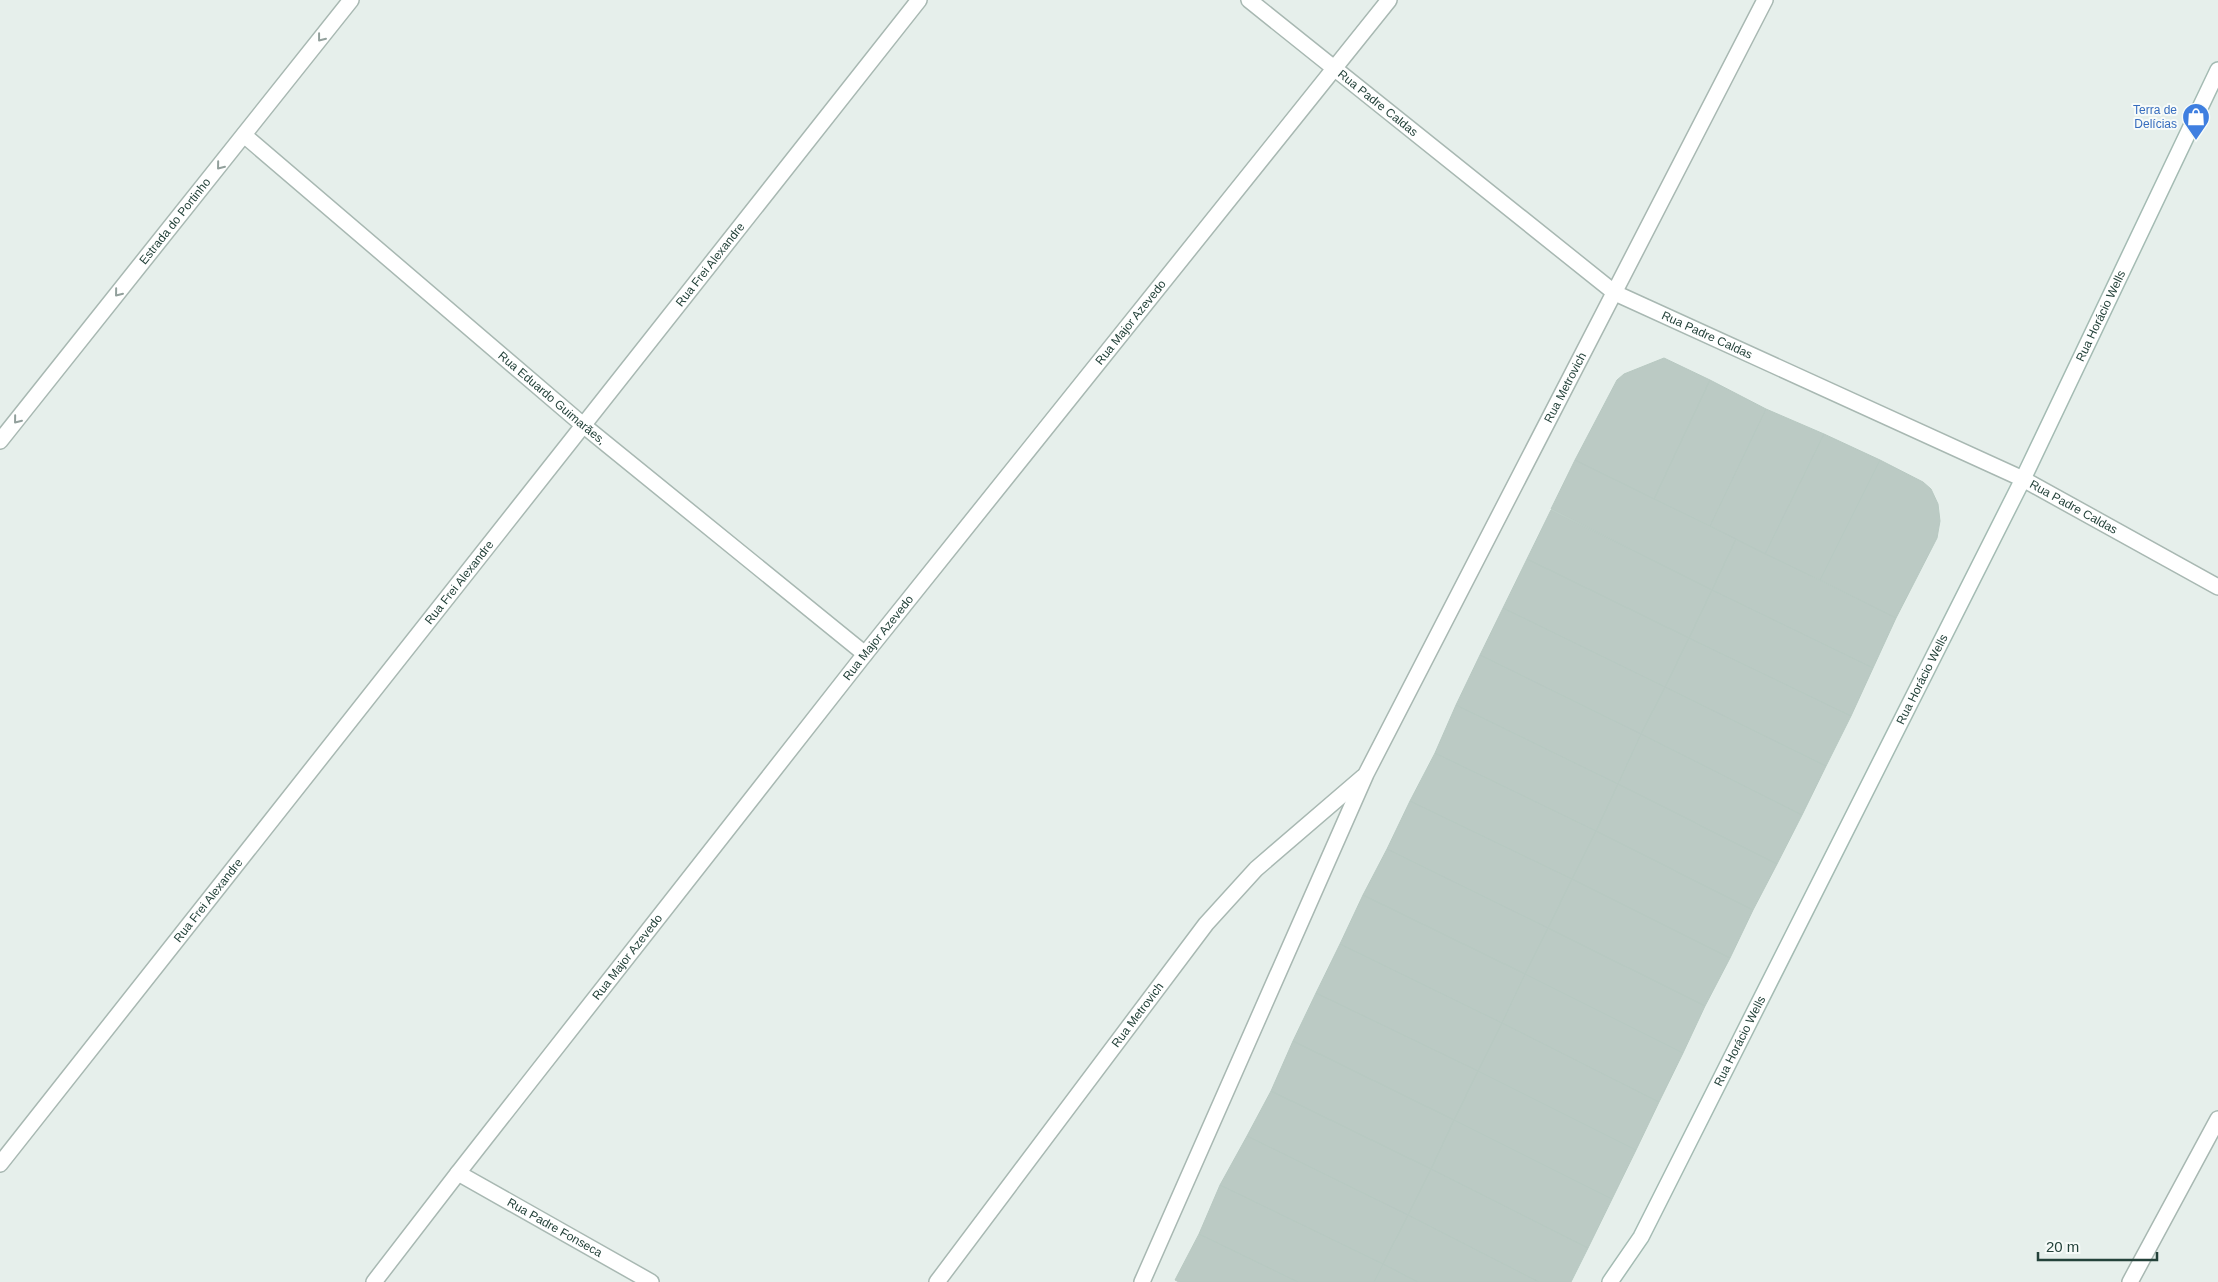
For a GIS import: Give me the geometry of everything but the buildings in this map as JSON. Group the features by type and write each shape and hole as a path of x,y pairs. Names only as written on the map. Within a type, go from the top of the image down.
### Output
{"street":[{"name":"Estrada do Portinho","path":"0,441 351,0"},
{"name":"Rua Frei Alexandre","path":"0,1164 919,0"},
{"name":"Rua Padre Caldas","path":"1249,0 1615,293 2023,479 2218,587"},
{"name":"Rua Major Azevedo","path":"374,1282 865,654 1389,0"},
{"name":"Rua Metrovich","path":"1142,1282 1366,774 1765,0"},
{"name":"Rua Horácio Wells","path":"1610,1282 1641,1237 2023,479 2218,70"},
{"name":"Rua Eduardo Guimarães,","path":"244,135 583,426 865,654"},
{"name":"Rua Metrovich","path":"936,1282 1206,924 1256,869 1366,774"},
{"path":"2130,1282 2218,1119"},
{"name":"Rua Padre Fonseca","path":"458,1173 651,1282"}],"place":[{"name":"Terra de Delícias","path":"2196,141"}]}
